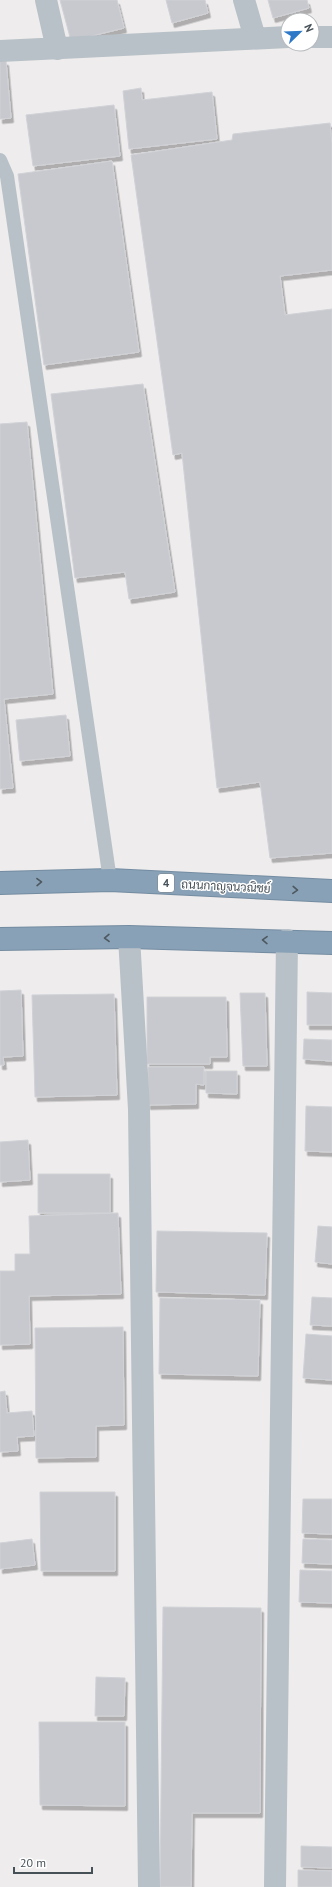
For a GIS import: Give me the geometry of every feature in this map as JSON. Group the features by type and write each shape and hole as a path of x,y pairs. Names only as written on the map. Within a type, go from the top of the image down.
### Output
{"highway":[{"name":"ถนนกาญจนวณิชย์","path":"0,883 110,880 332,891"},
{"path":"0,939 129,937 287,940 332,943"}],"street":[{"path":"46,0 57,49"},
{"path":"244,0 255,38"},
{"path":"0,51 280,37"},
{"path":"320,37 332,37"},
{"path":"129,937 139,1109 149,1887"},
{"path":"275,1887 287,940"}],"lane":[{"path":"0,160 7,176 110,880"}],"building":[{"path":"60,0 117,0 124,28 71,41"},
{"path":"166,0 205,0 208,13 172,23"},
{"path":"268,0 307,0 309,8 295,12 280,12 280,16 273,18"},
{"path":"0,61 6,61 11,118 0,119"},
{"path":"141,88 142,100 212,92 217,139 129,149 123,91"},
{"path":"114,105 120,156 33,166 26,115"},
{"path":"330,123 332,146 332,270 280,276 285,315 332,309 332,853 270,858 260,782 217,788 182,453 173,455 131,155 232,140 233,134"},
{"path":"112,161 139,352 44,365 18,174"},
{"path":"143,384 175,592 129,599 125,572 75,578 51,394"},
{"path":"27,422 53,694 4,699 13,788 0,789 0,424"},
{"path":"66,715 70,756 20,761 16,720"},
{"path":"21,990 23,1056 3,1057 4,1065 0,1065 0,991"},
{"path":"307,992 332,993 332,1025 307,1025"},
{"path":"240,993 265,993 267,1066 243,1066"},
{"path":"114,994 117,1095 35,1097 32,995"},
{"path":"147,997 226,997 227,1057 210,1057 210,1064 147,1064"},
{"path":"304,1039 332,1040 332,1061 303,1059"},
{"path":"148,1067 204,1067 204,1085 196,1084 196,1104 148,1105"},
{"path":"206,1071 237,1071 237,1094 206,1093"},
{"path":"306,1106 332,1107 332,1152 305,1151"},
{"path":"28,1140 30,1180 0,1182 0,1142"},
{"path":"38,1174 110,1174 110,1213 38,1213"},
{"path":"118,1213 121,1294 29,1296 30,1344 0,1345 0,1271 15,1271 15,1254 30,1254 29,1216"},
{"path":"318,1226 332,1227 332,1264 315,1262"},
{"path":"157,1231 267,1233 265,1295 156,1292"},
{"path":"312,1297 332,1298 332,1326 310,1325"},
{"path":"160,1298 260,1300 258,1376 159,1374"},
{"path":"123,1327 124,1425 96,1426 96,1457 36,1458 35,1328"},
{"path":"306,1334 332,1336 332,1380 303,1378"},
{"path":"5,1391 7,1413 32,1411 34,1436 17,1437 18,1451 0,1452 0,1392"},
{"path":"40,1492 115,1492 115,1571 41,1571"},
{"path":"303,1499 332,1499 332,1534 302,1533"},
{"path":"32,1539 35,1565 0,1569 0,1543"},
{"path":"303,1539 332,1540 332,1564 302,1563"},
{"path":"300,1570 332,1571 332,1603 299,1602"},
{"path":"163,1607 261,1608 260,1813 192,1813 191,1887 160,1887"},
{"path":"96,1677 125,1678 124,1716 95,1716"},
{"path":"39,1722 125,1722 125,1806 40,1805"},
{"path":"301,1846 332,1847 332,1868 301,1867"},
{"path":"298,1870 332,1871 332,1887 298,1887"}]}
